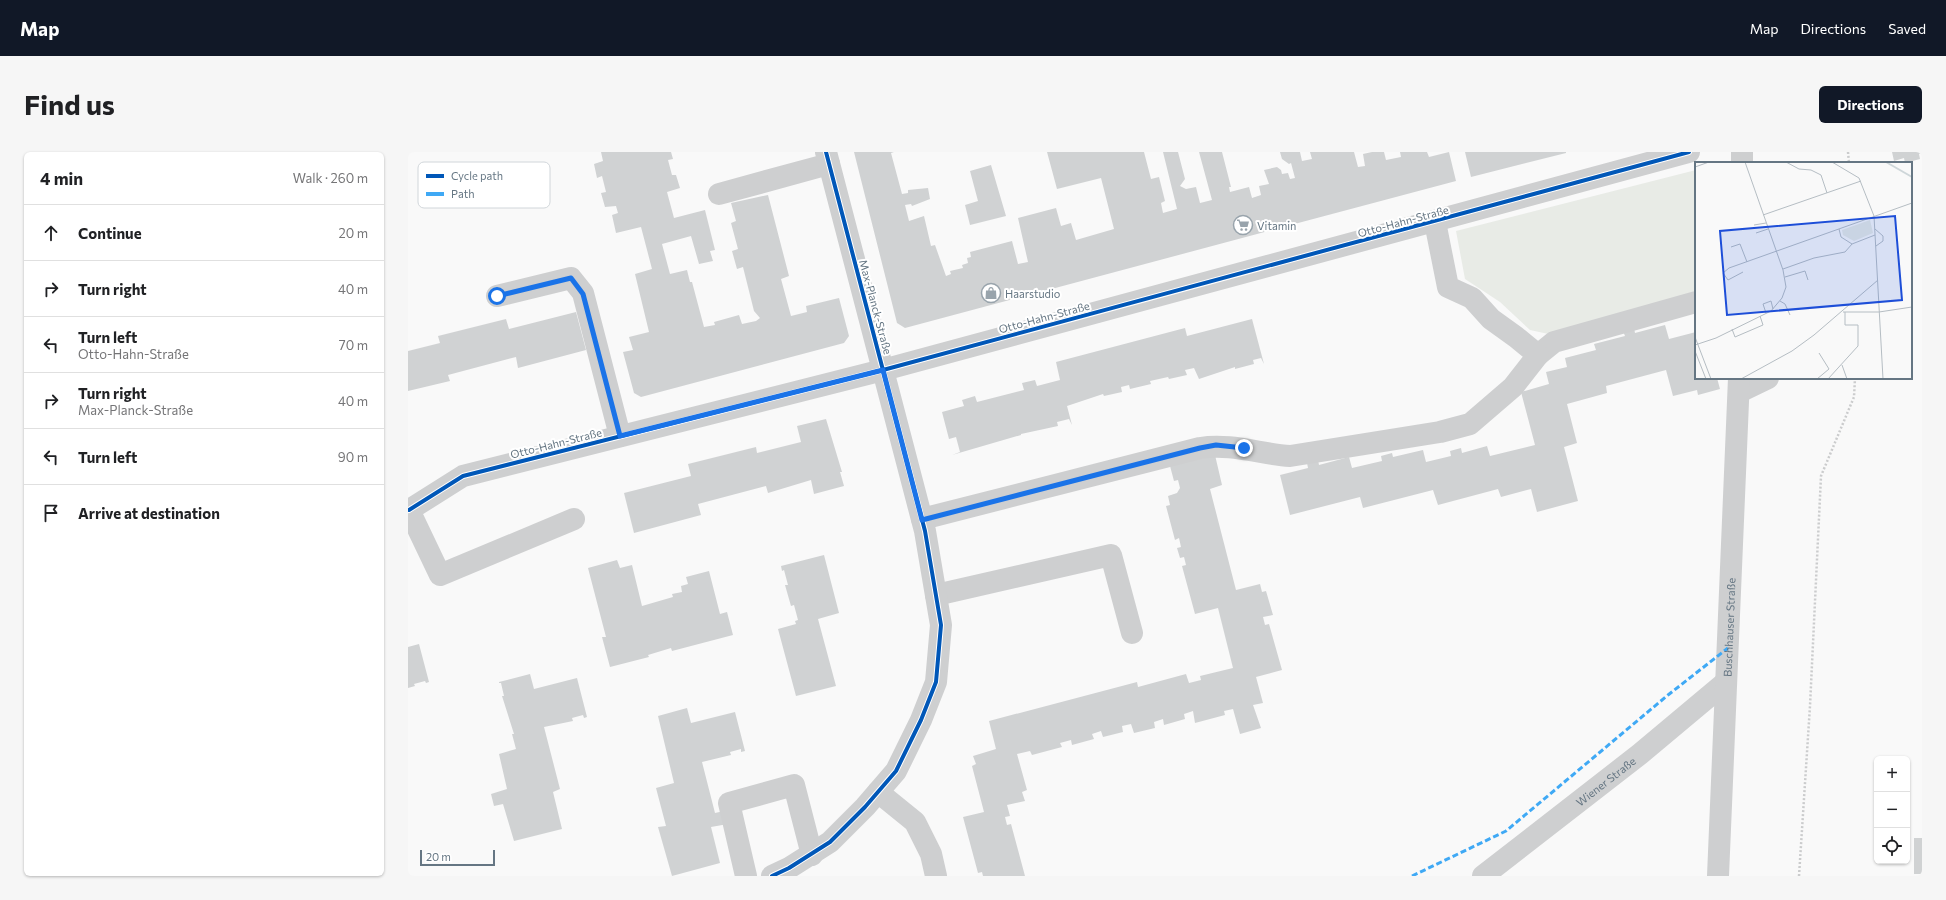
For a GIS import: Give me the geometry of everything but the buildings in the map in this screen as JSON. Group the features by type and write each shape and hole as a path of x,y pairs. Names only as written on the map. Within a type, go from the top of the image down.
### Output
{"street":[{"name":"Otto-Hahn-Straße","path":"574,519 440,575 409,510 463,476 883,370 1435,222 1689,152"},
{"path":"719,194 827,158"},
{"name":"Max-Planck-Straße","path":"772,876 812,855 830,842 896,771 921,720 936,682 941,625 922,520 827,158"},
{"path":"1435,222 1448,287 1472,298 1490,319 1538,355"},
{"path":"497,296 571,278 583,294 620,436"},
{"path":"922,520 1216,445 1290,456 1448,430 1470,424 1513,387 1538,355 1554,342 1695,302"},
{"path":"1739,385 1764,379"},
{"name":"Buschhauser Straße","path":"1718,876 1739,385"},
{"path":"936,595 1111,555 1132,633"},
{"name":"Wiener Straße","path":"1483,876 1640,754 1726,682"},
{"path":"746,876 729,803 794,785 812,855"},
{"path":"878,792 915,822 930,854 936,876"}],"path":[{"path":"1848,152 1849,162"},
{"path":"1799,876 1810,706 1822,476 1854,397 1855,379"}],"shaded area":[{"path":"1695,170 1695,291 1553,335 1530,330 1500,302 1465,279 1456,231"}],"marked path":[{"path":"1412,876 1506,831 1668,695 1728,648"}],"cycle path":[{"path":"772,876 789,868 830,842 865,807 896,771 921,720 936,682 941,625 925,531 826,152"},
{"path":"409,510 463,476 883,370 1689,152"}],"place":[{"name":"Vitamin","path":"1243,225"},
{"name":"Haarstudio","path":"991,293"}],"route":[{"path":"497,296 571,278 583,294 620,436 883,370 922,520 1200,448 1216,445 1244,448"}]}
